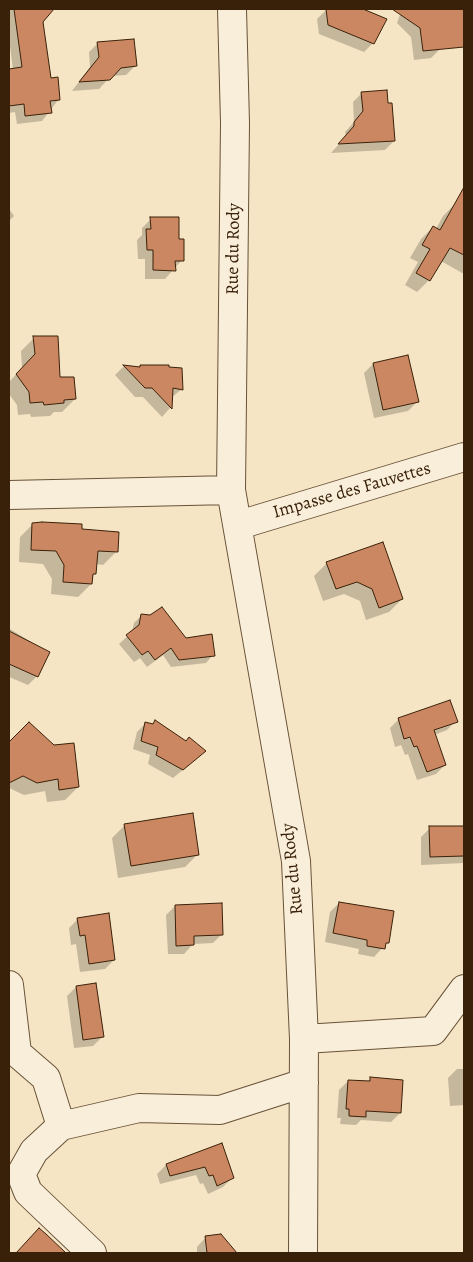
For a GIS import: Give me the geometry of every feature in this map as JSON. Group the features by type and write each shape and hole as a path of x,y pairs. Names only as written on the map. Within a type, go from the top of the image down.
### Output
{"street":[{"name":"Rue du Rody","path":"232,9 235,123 231,490 239,525 296,861 304,1039 303,1253"},
{"name":"Impasse des Fauvettes","path":"239,525 464,458"},
{"path":"9,495 231,490"},
{"path":"9,986 18,1053 46,1078 61,1126"},
{"path":"304,1039 433,1031 464,989"},
{"path":"92,1253 28,1192 20,1174 34,1152 61,1126 140,1108 220,1110 304,1083"}],"building":[{"path":"14,9 54,9 43,22 51,78 58,77 60,100 50,101 52,113 25,116 24,104 9,106 9,69 22,67"},
{"path":"326,9 363,9 387,19 374,44 328,25"},
{"path":"392,9 464,9 464,47 423,51 420,28"},
{"path":"134,39 137,66 121,68 110,80 79,82 99,57 97,42"},
{"path":"387,90 388,103 392,103 395,141 338,144 354,126 354,122 363,111 361,92"},
{"path":"464,187 464,255 450,248 430,281 416,273 430,249 422,245 433,226 440,230"},
{"path":"150,217 179,217 179,239 184,239 184,261 175,261 176,271 153,270 153,250 147,250 146,229 151,229"},
{"path":"33,336 58,336 60,377 74,377 76,399 64,400 64,403 44,405 43,402 30,403 29,392 16,374 35,354"},
{"path":"408,355 419,402 383,410 373,363"},
{"path":"123,365 140,367 140,365 169,365 169,367 182,368 183,390 173,388 172,409 152,388 145,388"},
{"path":"32,523 82,524 82,529 119,532 118,552 98,551 96,574 93,574 92,584 63,582 64,565 56,551 31,550"},
{"path":"383,542 403,599 379,608 372,589 357,582 336,589 326,562"},
{"path":"162,607 186,638 212,634 215,656 179,660 171,648 155,660 148,651 142,655 126,635 139,625 141,614 150,615"},
{"path":"9,631 50,652 38,677 9,664"},
{"path":"450,700 458,722 434,730 446,765 427,772 417,746 414,747 410,737 404,739 398,718"},
{"path":"155,720 186,741 189,737 206,751 183,770 156,755 158,747 141,741 145,722 153,724"},
{"path":"29,722 54,745 74,743 79,787 59,790 58,779 37,783 23,776 9,783 9,742"},
{"path":"193,813 199,855 131,866 124,824"},
{"path":"429,826 464,826 464,856 430,857"},
{"path":"339,902 394,911 389,943 386,943 385,949 367,946 367,940 333,933"},
{"path":"222,903 223,935 194,936 194,945 176,946 175,905"},
{"path":"109,913 115,960 89,964 85,935 80,936 77,918"},
{"path":"96,983 104,1037 83,1040 76,986"},
{"path":"370,1077 403,1080 401,1113 366,1111 366,1117 349,1116 349,1109 346,1109 348,1080 370,1081"},
{"path":"222,1143 234,1178 217,1186 213,1175 209,1176 205,1167 170,1176 166,1164"},
{"path":"39,1228 46,1234 66,1253 16,1253"},
{"path":"221,1234 237,1253 207,1253 205,1236"}]}
